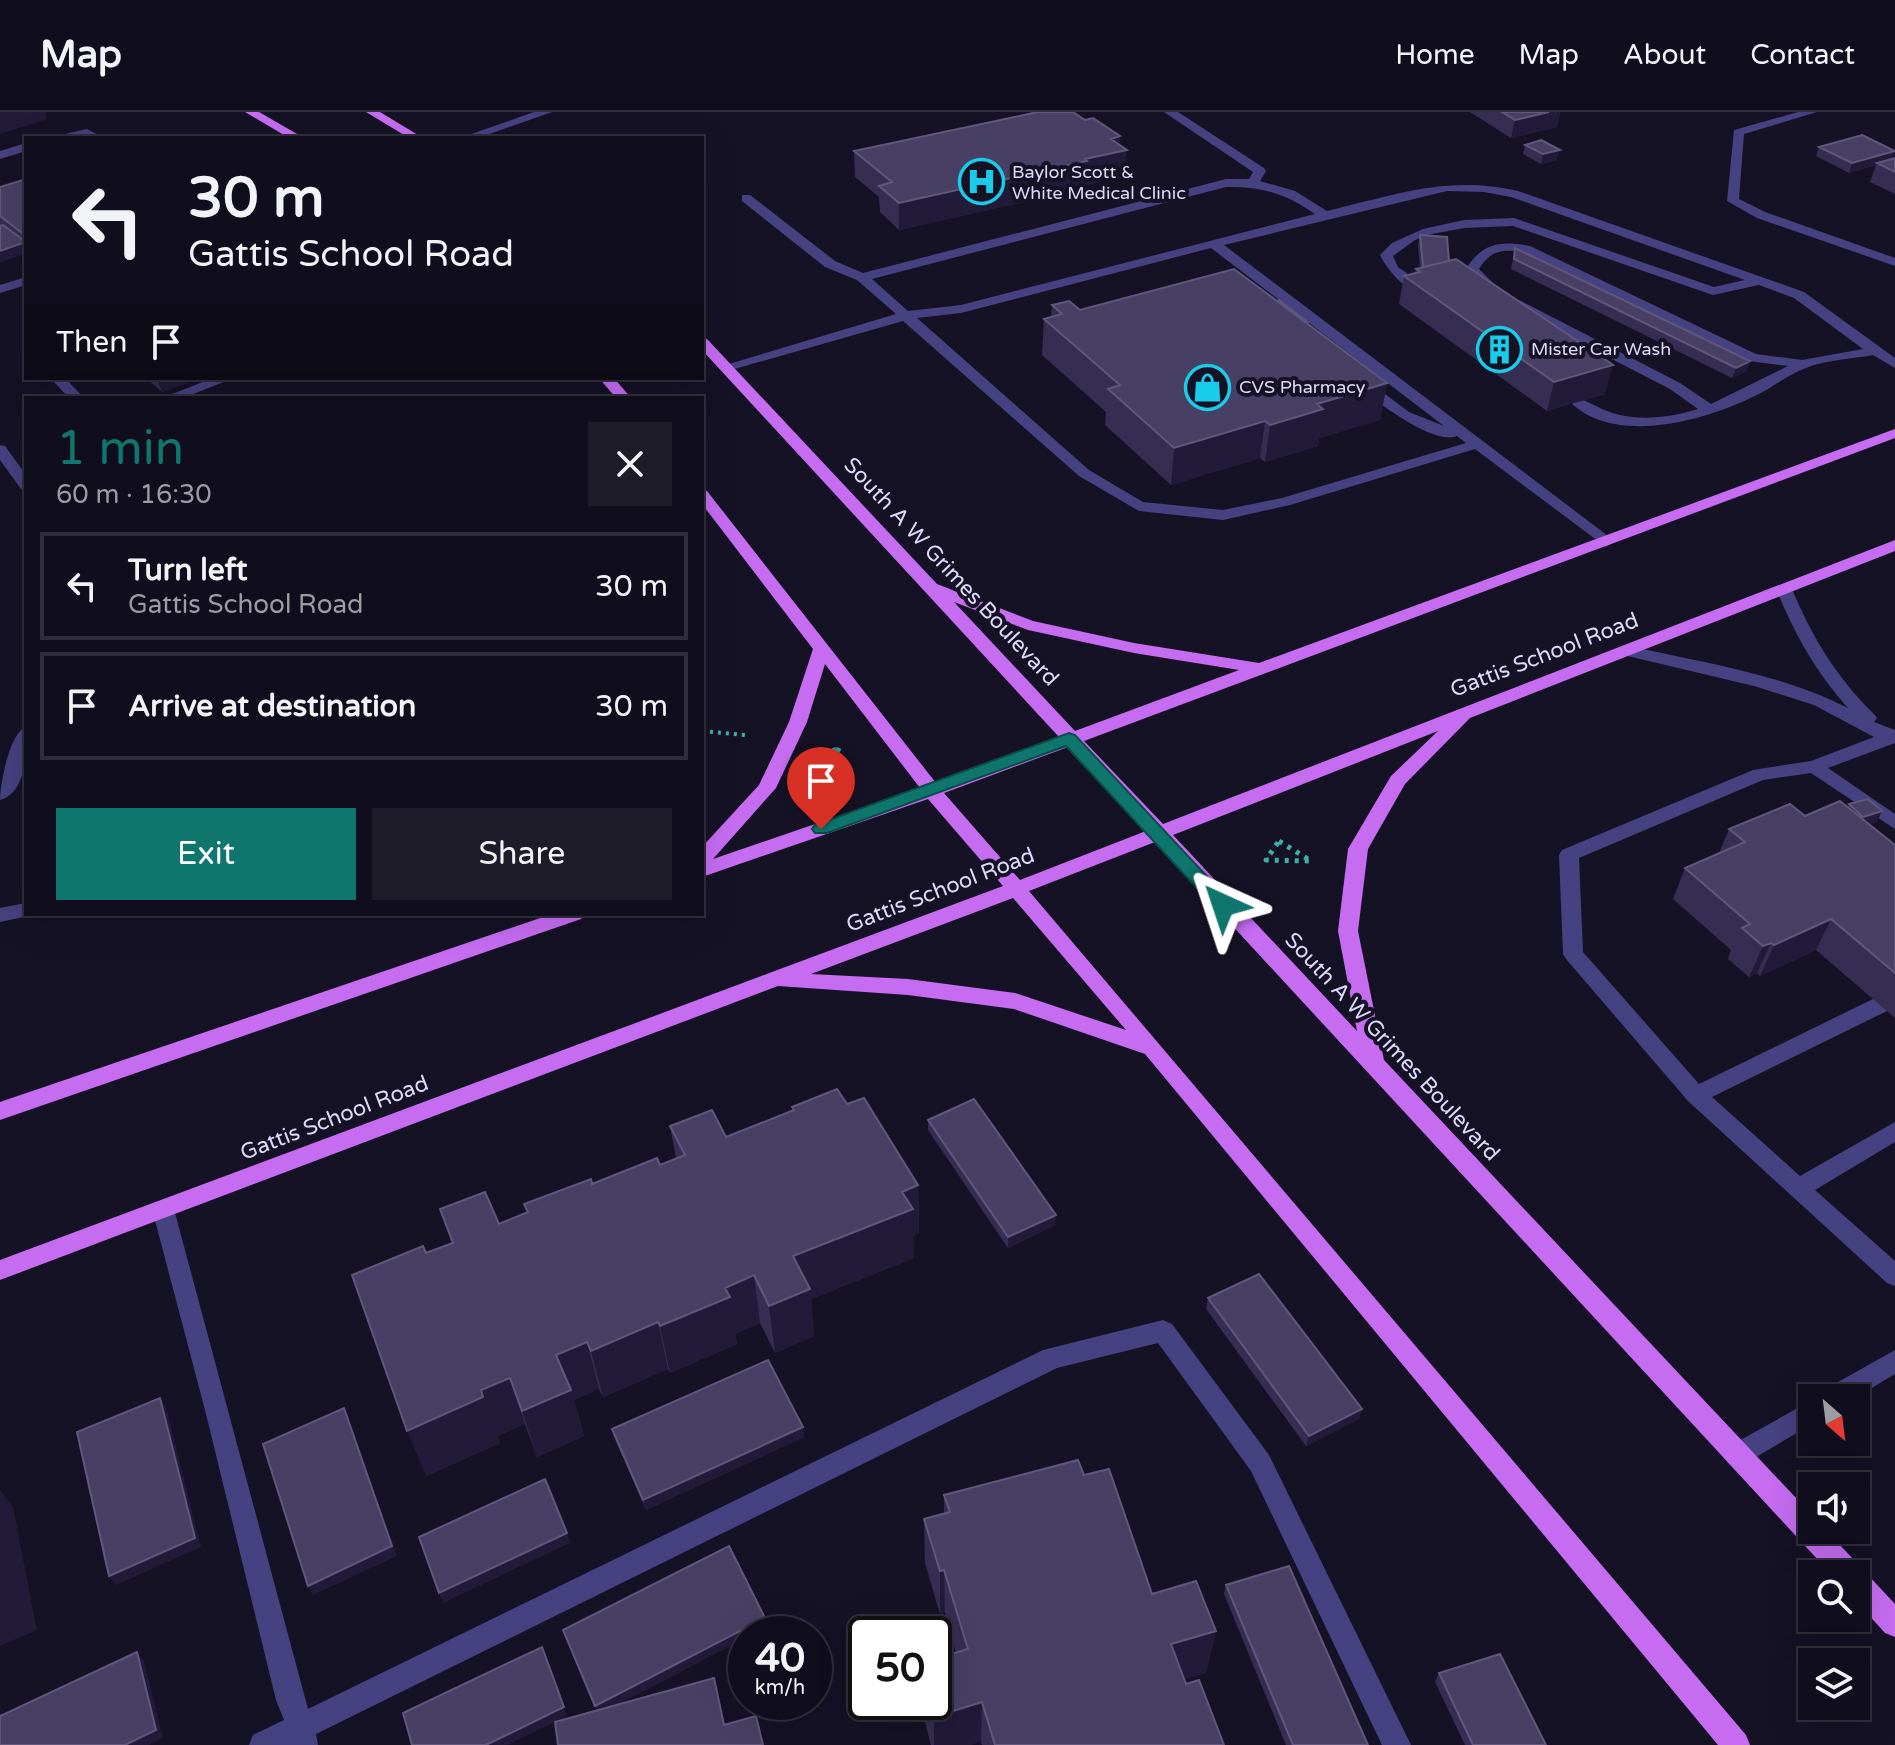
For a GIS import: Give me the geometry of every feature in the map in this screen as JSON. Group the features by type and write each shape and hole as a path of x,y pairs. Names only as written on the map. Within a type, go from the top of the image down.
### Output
{"main road":[{"path":"251,112 294,136"},
{"path":"372,112 414,136"},
{"name":"South A W Grimes Boulevard","path":"704,344 1836,1560"},
{"path":"608,380 622,396"},
{"path":"704,869 932,791 1895,433"},
{"path":"704,497 932,791 1152,1047 1736,1745"},
{"name":"Gattis School Road","path":"0,1270 1016,889 1895,545"},
{"path":"928,586 1028,625 1134,648 1261,669"},
{"path":"704,857 767,788 798,722 821,649"},
{"path":"1375,1068 1348,931 1358,849 1398,780 1467,712"},
{"path":"0,1111 568,916"},
{"path":"775,980 908,987 1015,1001 1152,1047"},
{"path":"1870,1597 1895,1624"}],"lane":[{"path":"472,136 546,112"},
{"path":"1170,112 1260,171 1254,181"},
{"path":"1811,112 1738,132 1733,201 1761,215 1895,262"},
{"path":"67,136 87,133 94,136"},
{"path":"0,155 24,148"},
{"path":"862,277 1226,183 1254,181 1296,195 1325,215"},
{"path":"726,367 908,315 961,309 1325,215 1447,187 1484,188 1514,194 1799,295 1837,319 1873,351 1895,364"},
{"path":"746,198 830,264 862,277 1084,473 1139,506 1223,515 1285,502 1477,444"},
{"path":"1426,293 1393,269 1386,255 1394,244 1408,238 1489,221 1514,222 1713,291 1760,281"},
{"path":"1214,244 1244,274 1606,542"},
{"path":"1708,409 1675,386 1497,294 1472,270 1482,253 1502,245 1525,249 1753,358 1802,364 1873,351"},
{"path":"0,273 21,282"},
{"path":"0,289 21,282"},
{"path":"1577,402 1594,414 1644,425 1708,409 1759,391 1802,364"},
{"path":"1356,379 1404,415 1477,444"},
{"path":"59,380 75,396"},
{"path":"175,396 221,380"},
{"path":"0,449 24,483"},
{"path":"1784,589 1802,634 1841,689 1850,701 1893,739"},
{"path":"1625,650 1759,682 1820,701 1893,739"},
{"path":"0,794 10,781 24,739"},
{"path":"1893,739 1814,767 1760,774 1569,855 1573,954 1696,1095 1895,1276"},
{"path":"1814,767 1895,823"},
{"path":"0,915 24,910"},
{"path":"1696,1095 1880,1005"},
{"path":"1799,1188 1895,1131"},
{"path":"163,1209 218,1410 290,1700 303,1736"},
{"path":"263,1745 303,1736 1052,1358 1163,1331 1260,1463 1397,1745"},
{"path":"1856,1384 1895,1361"},
{"path":"1737,1455 1798,1419"}],"path":[{"path":"704,731 745,735"},
{"path":"1279,841 1311,861 1296,861 1266,860 1279,841"}],"building":[{"path":"1038,112 1073,112 1085,120 1093,118 1120,136 1111,139 1127,150 899,203 879,186 892,182 854,151"},
{"path":"1502,112 1549,112 1515,120"},
{"path":"1862,135 1895,151 1852,163 1819,147"},
{"path":"1541,140 1560,150 1543,154 1525,145"},
{"path":"1895,158 1895,172 1877,163"},
{"path":"24,180 24,234 0,216 0,187"},
{"path":"3,225 24,243 0,251 0,226"},
{"path":"1420,235 1447,237 1449,261 1423,267"},
{"path":"1515,248 1750,361 1736,368 1514,259"},
{"path":"1456,259 1613,365 1554,382 1404,276 1420,272 1416,269"},
{"name":"CVS Pharmacy","path":"1234,269 1387,383 1317,404 1323,409 1270,425 1265,421 1174,448 1108,389 1120,385 1044,319 1062,314 1052,305 1069,301 1080,310"},
{"path":"1279,300 1307,322 1277,301"},
{"path":"1868,799 1882,811 1863,817 1849,804"},
{"path":"1840,801 1895,845 1895,973 1831,919 1774,945 1763,946 1742,928 1750,924 1685,868 1745,842 1729,829 1790,804 1805,816"},
{"path":"837,1089 847,1104 864,1098 918,1185 902,1192 913,1209 793,1256 810,1289 769,1306 754,1275 725,1288 730,1297 660,1326 658,1322 591,1351 587,1342 556,1355 571,1390 522,1411 510,1378 481,1390 483,1397 407,1431 352,1275 423,1246 426,1253 453,1243 440,1209 485,1192 499,1224 528,1212 524,1204 591,1179 592,1184 657,1158 660,1165 685,1155 670,1126 712,1110 726,1137"},
{"path":"974,1099 1056,1215 1008,1237 928,1120"},
{"path":"1259,1274 1362,1409 1309,1436 1208,1298"},
{"path":"768,1360 803,1427 643,1500 612,1429"},
{"path":"160,1398 195,1538 109,1576 77,1432"},
{"path":"344,1408 392,1546 308,1586 263,1444"},
{"path":"1078,1460 1084,1475 1109,1469 1152,1594 1196,1581 1216,1631 1171,1644 1186,1684 1199,1680 1224,1745 995,1745 982,1702 952,1711 952,1654 968,1649 944,1570 940,1571 924,1519 950,1512 944,1495"},
{"path":"545,1479 567,1533 439,1593 419,1537"},
{"path":"729,1546 764,1616 728,1616 728,1637 595,1706 563,1630"},
{"path":"1289,1566 1368,1745 1293,1745 1226,1585"},
{"path":"542,1647 564,1707 486,1745 412,1745 403,1713"},
{"path":"137,1652 156,1730 125,1745 0,1745 0,1716"},
{"path":"1500,1654 1546,1745 1473,1745 1439,1673"},
{"path":"714,1678 724,1725 757,1720 763,1745 558,1745 555,1722"}],"place":[{"name":"Baylor Scott & White Medical Clinic","path":"981,182"},
{"name":"Mister Car Wash","path":"1500,349"},
{"name":"CVS Pharmacy","path":"1208,387"}],"route":[{"path":"821,829 1069,739 1223,905"}]}
